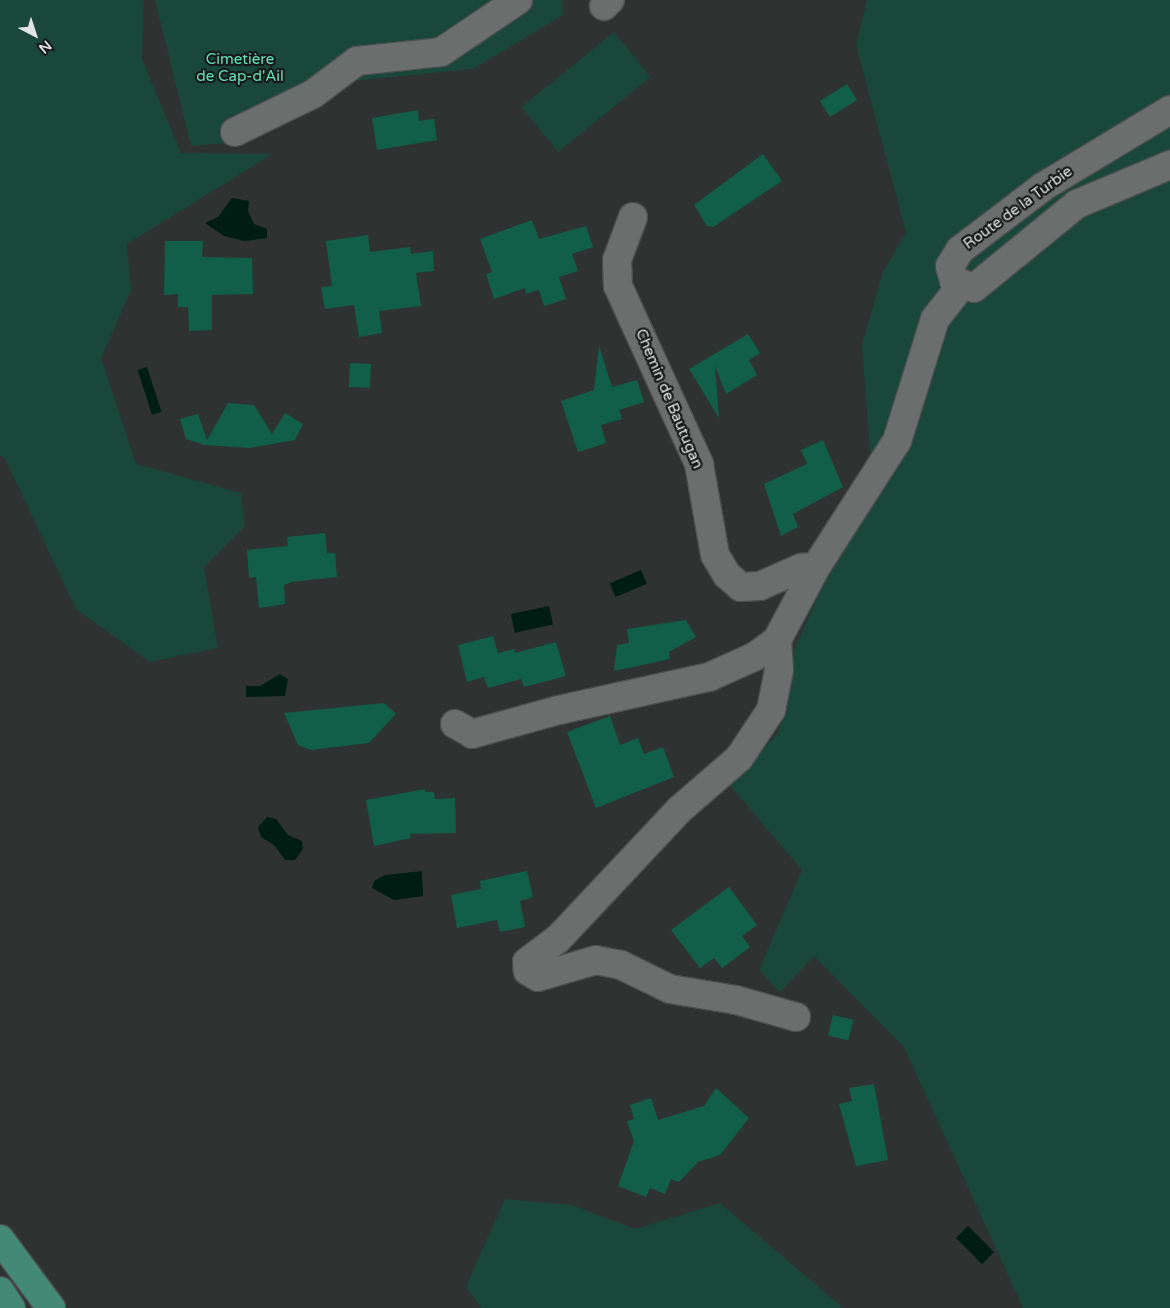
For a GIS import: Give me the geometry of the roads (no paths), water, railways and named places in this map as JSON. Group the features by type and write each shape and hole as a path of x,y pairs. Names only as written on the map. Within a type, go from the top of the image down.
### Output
{"main road":[{"path":"0,1239 51,1308"},
{"path":"0,1262 28,1308"},
{"path":"0,1291 11,1308"}],"street":[{"path":"235,132 313,94 357,61 440,52 518,0"},
{"name":"Route de la Turbie","path":"961,286 954,281 950,266 960,250 1044,186 1170,110"},
{"path":"455,724 472,734 559,710 709,677 754,657 777,640 816,567 897,441 935,320 961,286 974,288 988,280 1077,204 1170,165"},
{"name":"Chemin de Bautugan","path":"633,217 617,260 618,286 646,342 699,464 714,555 727,575 741,587 760,586 801,568 816,567"},
{"path":"777,640 778,670 770,710 739,758 679,810 558,939 527,962 528,971 538,977 596,960 621,965 670,989 736,1000 796,1017"}],"park label":[{"name":"Cimetière de Cap-d'Ail","path":"240,68"}]}
